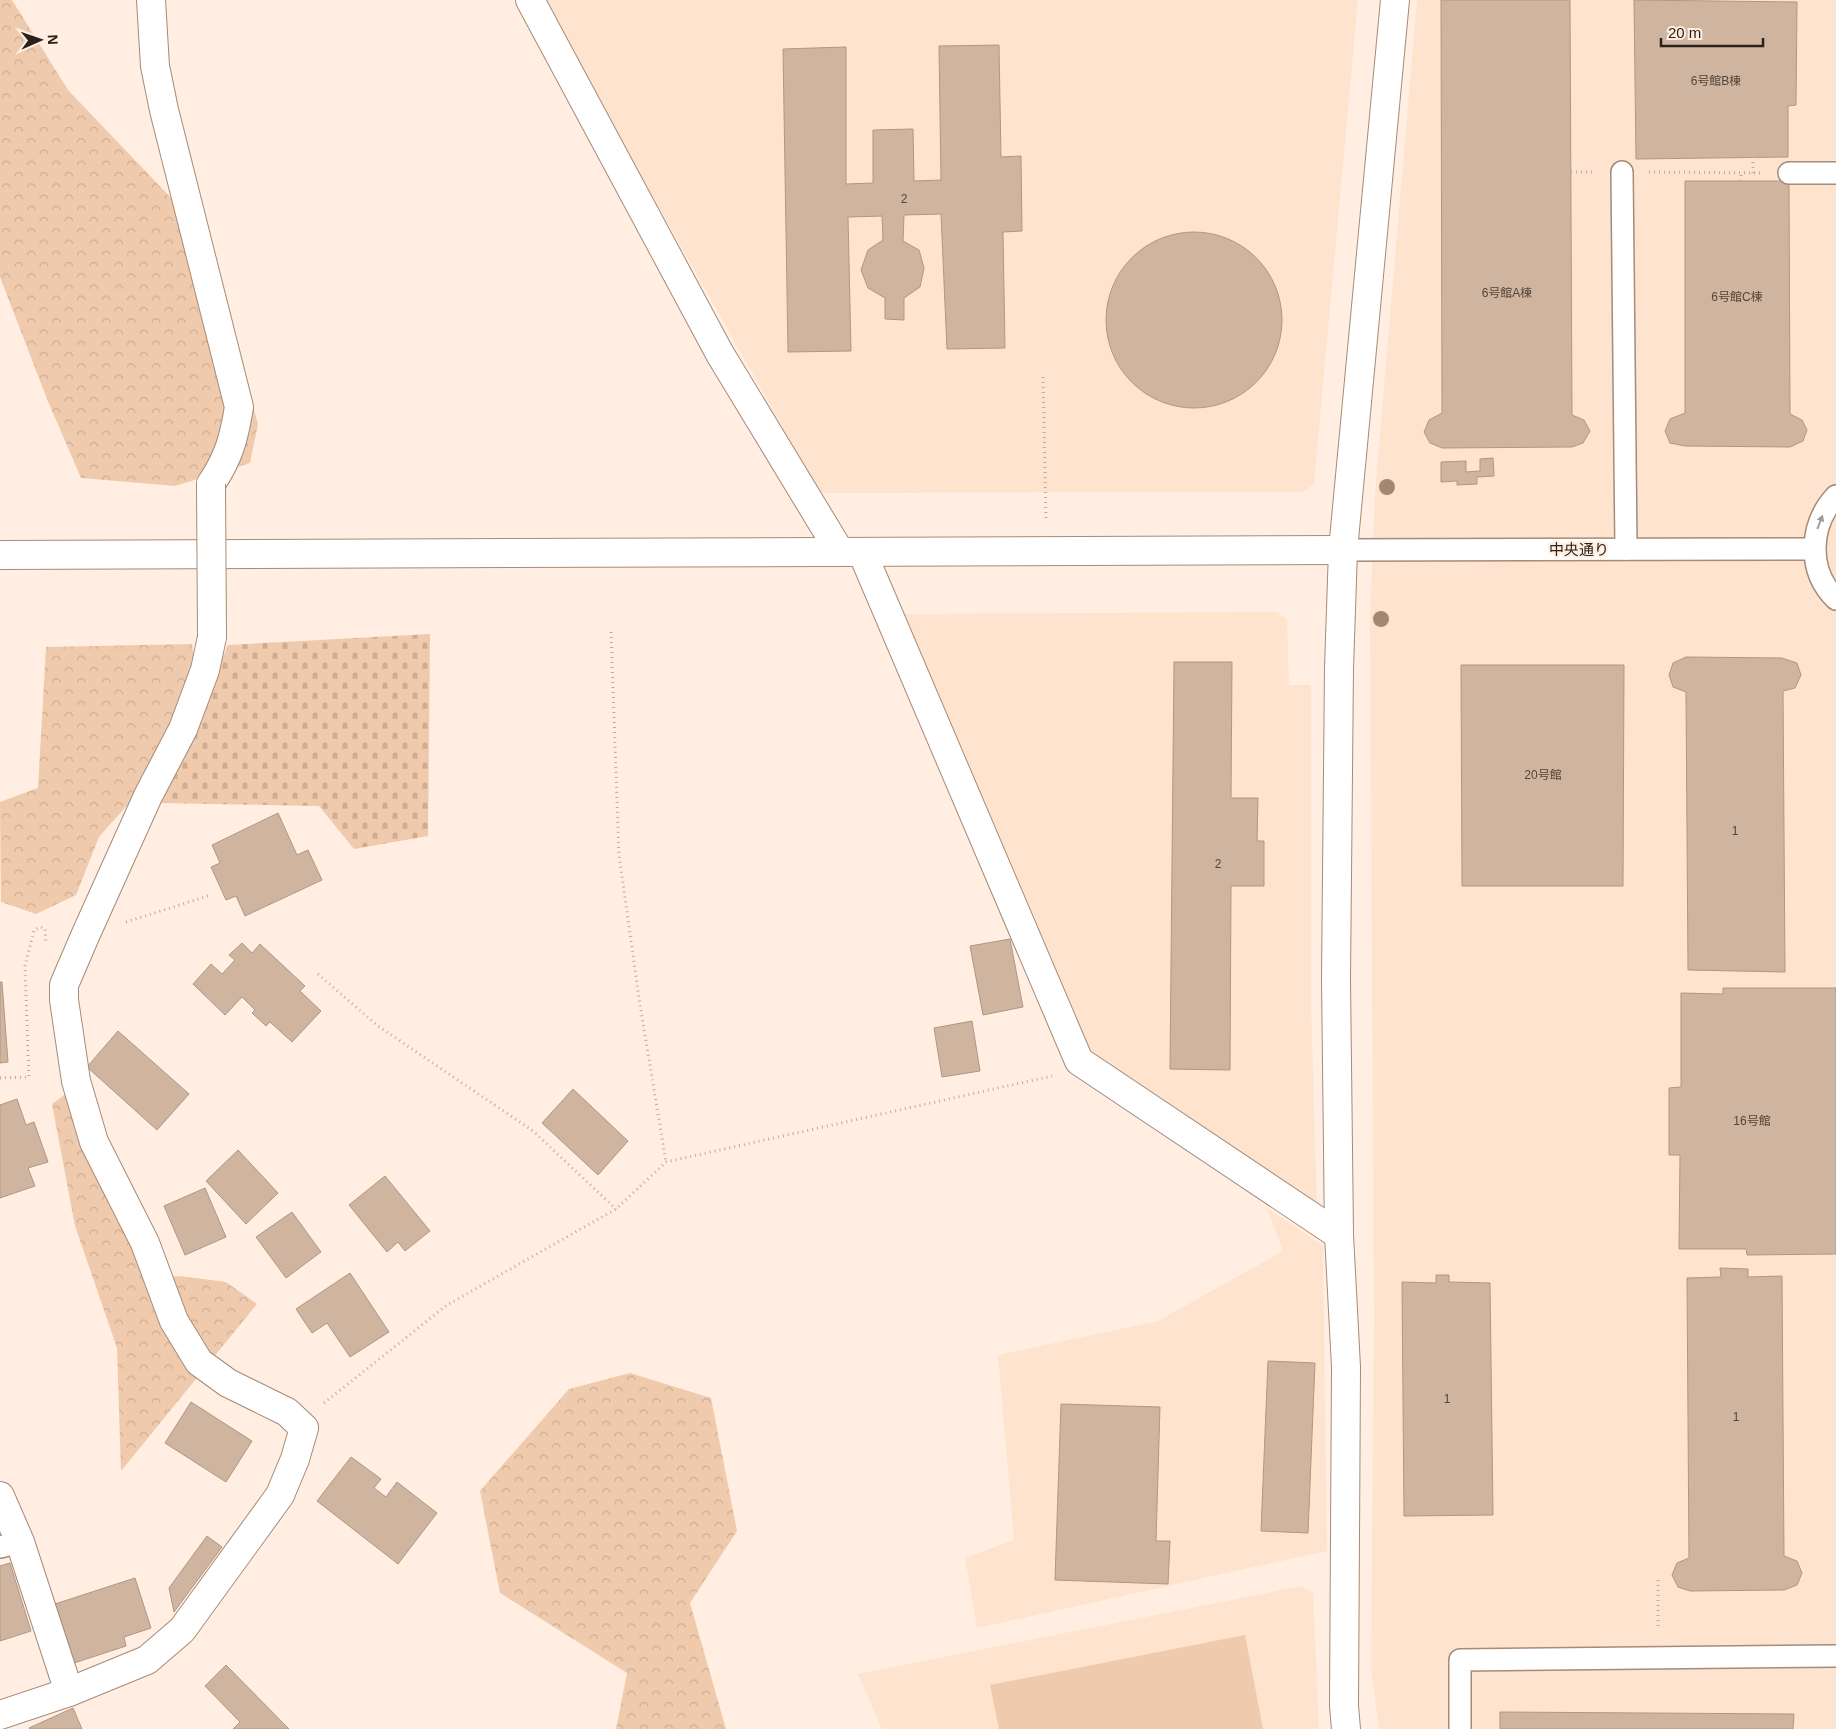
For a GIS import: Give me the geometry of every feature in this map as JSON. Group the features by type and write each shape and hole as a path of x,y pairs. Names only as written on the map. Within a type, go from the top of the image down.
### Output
{"street":[{"path":"0,1715 69,1692 147,1660 182,1630 280,1495 295,1459 304,1428 286,1412 228,1383 199,1362 174,1320 145,1243 94,1142 76,1081 64,1000 64,985 148,796 183,729 205,670 212,637 211,484 224,464 234,440 239,407 164,110 155,66 151,0"},
{"path":"530,0 720,354 851,552 1079,1061 1339,1235"},
{"path":"1346,1729 1344,1706 1346,1367 1339,1235 1336,978 1339,668 1343,550 1396,0"},
{"path":"0,556 1343,550"},
{"path":"0,1496 10,1545 69,1692"}],"lane":[{"path":"1622,172 1626,550"},
{"path":"1789,173 1836,173"},
{"path":"1836,496 1827,506 1817,526 1814,550 1818,572 1829,592 1836,599"},
{"name":"中央通り","path":"1343,550 1814,550"},
{"path":"1460,1729 1460,1660 1836,1656"}],"path":[{"path":"1753,158 1753,173"},
{"path":"1571,172 1789,173"},
{"path":"1741,173 1741,181"},
{"path":"1043,376 1046,551"},
{"path":"611,632 619,855 640,1005 666,1162"},
{"path":"85,936 211,895"},
{"path":"318,974 378,1026 533,1131 616,1209"},
{"path":"304,1428 324,1402 447,1305 616,1209 666,1162 1056,1075 1079,1061"},
{"path":"1658,1580 1658,1658"}],"shaded area":[{"path":"542,0 1358,0 1314,484 1303,492 820,493"},
{"path":"1417,0 1836,0 1836,1729 1379,1729 1371,1668 1374,1317 1370,620 1375,493"},
{"path":"1277,612 1287,620 1289,685 1311,685 1311,1000 1317,1212 1089,1052 903,614"},
{"path":"1267,1208 1323,1246 1327,1551 977,1628 965,1558 1014,1540 998,1355 1158,1321 1283,1251"},
{"path":"1302,1586 1313,1593 1319,1729 882,1729 858,1674"}],"green space":[{"path":"0,0 12,0 68,90 173,200 194,194 258,424 250,463 175,486 81,478 47,399 0,277"},
{"path":"430,634 428,836 354,849 319,806 161,803 228,645"},
{"path":"192,644 199,699 154,775 99,837 76,895 36,914 1,902 0,802 38,788 46,647"},
{"path":"77,1086 111,1143 152,1279 179,1276 226,1282 257,1304 121,1471 117,1348 75,1226 52,1104"},
{"path":"630,1373 711,1398 737,1531 690,1603 726,1729 616,1729 627,1673 500,1593 480,1491 569,1389"},
{"path":"1245,1635 1263,1729 999,1729 990,1685"}],"building":[{"path":"1441,0 1570,0 1572,415 1584,420 1590,431 1583,443 1572,447 1442,448 1430,443 1424,432 1429,420 1442,413"},
{"path":"1634,0 1797,2 1796,105 1788,106 1788,157 1636,159"},
{"path":"999,45 1001,157 1021,156 1022,231 1003,232 1005,348 947,349 941,214 904,215 903,241 919,250 924,268 920,287 904,298 904,320 885,319 885,298 868,288 861,270 868,250 883,240 882,216 848,217 851,351 788,352 783,49 846,47 846,184 873,183 873,130 913,129 914,181 941,180 939,46"},
{"path":"1685,181 1789,181 1790,414 1802,420 1807,430 1803,441 1790,447 1685,446 1670,443 1665,431 1670,419 1685,413"},
{"path":"1185,232 1203,232 1235,242 1250,252 1262,264 1272,279 1278,294 1282,320 1278,346 1272,361 1262,376 1250,388 1235,398 1220,404 1203,408 1185,408 1153,398 1138,388 1126,376 1116,361 1110,346 1106,329 1106,311 1116,279 1126,264 1138,252 1153,242 1168,236"},
{"path":"1493,458 1494,476 1477,477 1477,484 1457,485 1457,481 1441,482 1441,462 1466,461 1466,472 1480,471 1480,459"},
{"path":"1686,657 1782,658 1797,663 1801,675 1795,688 1783,691 1785,972 1688,970 1686,692 1673,687 1669,675 1673,663"},
{"path":"1174,662 1232,662 1231,798 1258,798 1257,841 1264,841 1264,886 1231,886 1230,1070 1170,1069"},
{"path":"1461,665 1624,665 1623,886 1462,886"},
{"path":"278,813 297,855 308,850 322,880 245,916 236,896 226,900 211,867 220,863 212,845"},
{"path":"1010,939 1023,1007 983,1015 970,946"},
{"path":"242,943 252,953 260,944 305,986 300,991 321,1011 292,1042 270,1022 266,1026 252,1013 255,1010 242,997 225,1015 193,984 211,964 222,974 235,960 229,955"},
{"path":"0,982 2,982 8,1062 0,1063"},
{"path":"1723,988 1836,988 1836,1254 1747,1255 1746,1249 1679,1249 1680,1155 1669,1155 1669,1088 1681,1087 1681,993 1723,994"},
{"path":"972,1021 980,1071 942,1077 934,1028"},
{"path":"118,1031 189,1094 157,1130 87,1067"},
{"path":"573,1089 628,1141 598,1175 542,1123"},
{"path":"17,1099 26,1125 34,1122 48,1162 28,1168 35,1186 0,1198 0,1105"},
{"path":"238,1150 278,1193 246,1224 206,1181"},
{"path":"385,1176 430,1231 405,1251 398,1242 387,1252 349,1205"},
{"path":"205,1188 226,1237 185,1255 164,1206"},
{"path":"292,1212 321,1252 286,1278 256,1237"},
{"path":"1720,1268 1748,1269 1748,1277 1782,1276 1784,1556 1797,1561 1802,1573 1797,1585 1784,1590 1690,1591 1678,1587 1672,1575 1677,1563 1689,1558 1687,1278 1721,1277"},
{"path":"350,1273 389,1332 350,1357 327,1323 312,1333 296,1309"},
{"path":"1436,1275 1449,1275 1449,1282 1490,1283 1493,1515 1404,1516 1402,1282 1436,1283"},
{"path":"1268,1361 1315,1363 1308,1533 1261,1531"},
{"path":"191,1402 252,1441 226,1482 165,1443"},
{"path":"1061,1404 1160,1407 1156,1541 1170,1541 1168,1584 1055,1580"},
{"path":"351,1457 381,1479 374,1488 386,1497 397,1482 437,1513 398,1564 317,1501"},
{"path":"207,1536 222,1547 174,1612 169,1588"},
{"path":"10,1563 31,1631 0,1641 0,1566"},
{"path":"135,1578 151,1628 124,1637 126,1646 74,1663 55,1604"},
{"path":"226,1665 289,1729 233,1729 240,1722 205,1686"},
{"path":"73,1708 82,1729 29,1728"},
{"path":"1500,1712 1794,1714 1793,1729 1500,1729"}]}
